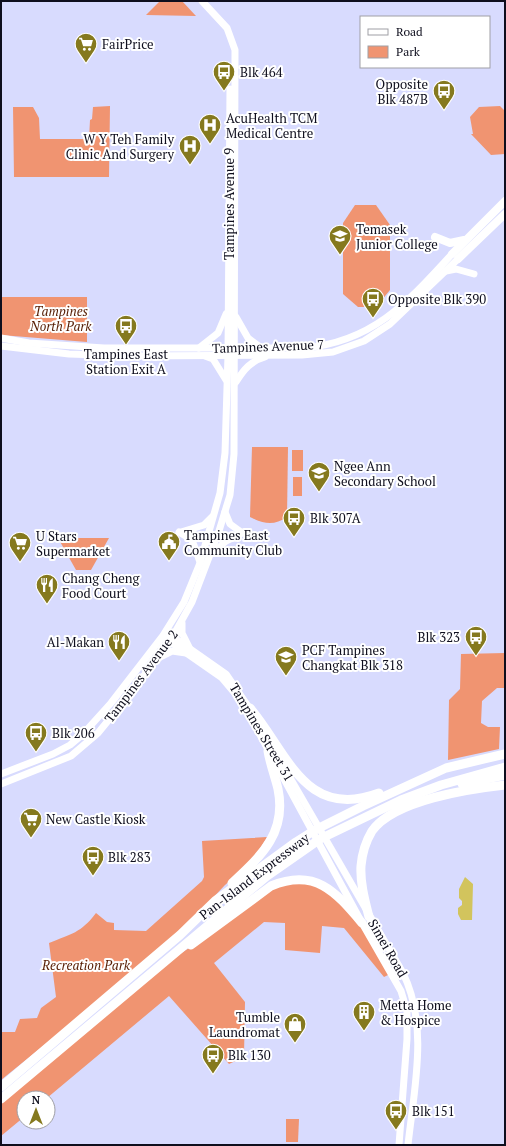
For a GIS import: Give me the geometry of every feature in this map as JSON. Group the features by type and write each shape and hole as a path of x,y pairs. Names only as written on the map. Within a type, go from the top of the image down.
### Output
{"highway":[{"path":"250,708 261,721 302,781 316,791 330,796 362,799 430,772 446,768"},
{"path":"215,901 222,892 254,863 267,848 278,824 279,796 268,751"},
{"name":"Pan-Island Expressway","path":"1,1087 180,934 215,901 296,842 336,820 446,768 505,754"},
{"name":"Pan-Island Expressway","path":"1,1099 267,876 303,851 339,830 368,816 441,785 505,767"},
{"path":"368,816 439,790 505,775"},
{"path":"474,782 505,784"},
{"path":"369,917 362,883 362,858 366,845 373,831 382,821 398,811 448,794 505,784"},
{"path":"157,967 201,938 270,886 284,881 297,879 311,880 324,886 346,903 362,923"}],"main road":[{"name":"Tampines Avenue 9","path":"197,1 222,28 230,48 227,310 232,351"},
{"name":"Tampines Avenue 9","path":"202,1 227,28 235,50 235,315 232,351"},
{"name":"Tampines Avenue 7","path":"1,338 29,343 104,348 199,348 272,355 302,356 333,352 364,341 400,316 444,272 468,238 505,202"},
{"name":"Tampines Avenue 7","path":"1,346 62,353 108,356 203,355 262,348 320,347 345,341 380,323 455,256 505,214"},
{"path":"435,237 450,243 457,243 468,238"},
{"path":"444,272 456,269 474,274"},
{"path":"199,348 218,333 227,310"},
{"path":"235,315 248,338 262,348"},
{"name":"Tampines Avenue 2","path":"1,774 53,754 70,745 83,734 111,702 164,634 184,602 200,563 223,480 227,382 232,351"},
{"name":"Tampines Avenue 2","path":"1,784 71,756 98,733 156,660 183,619 196,592 209,558 225,512 233,480 235,384 232,351"},
{"path":"203,355 213,360 222,371 227,382"},
{"path":"235,384 245,368 252,362 272,355"},
{"path":"209,558 221,544 243,532 230,524 225,512"},
{"path":"200,563 192,540 180,532 204,525 215,513"},
{"path":"156,660 172,652 189,651 182,633 183,619"},
{"name":"Tampines Street 31","path":"164,634 189,651 222,678 237,696 268,751 319,835"},
{"name":"Tampines Street 31","path":"189,651 226,674 250,708 319,835"},
{"path":"83,734 100,724 106,723"},
{"name":"Simei Road","path":"319,835 406,980 415,1007 418,1031 416,1072 408,1145"},
{"name":"Simei Road","path":"319,835 362,923 401,991 407,1011 407,1039 399,1145"}],"green space":[{"path":"160,1 182,1 196,16 146,15"},
{"path":"110,106 109,177 14,177 13,107 33,107 39,118 40,139 89,139 90,120 92,119 93,107"},
{"path":"500,106 505,111 505,154 491,155 471,134 473,134 470,117 479,107"},
{"path":"355,205 376,205 390,225 390,290 376,307 358,307 343,294 343,223"},
{"name":"Tampines North Park","path":"1,297 87,297 87,342 1,335"},
{"path":"252,447 288,447 287,517 278,522 269,523 250,517"},
{"path":"292,450 303,450 303,471 292,471"},
{"path":"293,477 302,477 302,496 293,496"},
{"path":"58,538 109,538 91,570 76,570"},
{"path":"505,653 505,688 497,688 482,701 481,723 488,727 500,727 499,749 448,760 449,700 460,689 461,654"},
{"name":"Recreation Park","path":"267,837 252,862 225,885 193,919 58,1034 1,1080 1,1032 15,1032 20,1019 37,1018 41,1008 56,997 49,943 70,935 80,929 91,920 96,913 107,922 114,923 114,930 146,931 202,881 204,877 202,841"},
{"path":"297,880 323,887 360,924 390,974 384,977 344,928 322,926 320,953 285,950 285,923 264,922 214,963 245,1002 244,1057 229,1064 169,996 56,1090 16,1090 16,1124 1,1136 1,1101 158,968 203,939 271,888"},
{"path":"286,1119 299,1119 298,1142 286,1142"}],"shaded area":[{"path":"465,877 473,884 472,920 461,920 458,914 458,908 462,905 462,901 459,898 459,889"}],"place":[{"name":"FairPrice","path":"86,64"},
{"name":"Blk 464","path":"224,92"},
{"name":"Opposite Blk 487B","path":"444,110"},
{"name":"AcuHealth TCM Medical Centre","path":"210,144"},
{"name":"W Y Teh Family Clinic And Surgery","path":"190,166"},
{"name":"Temasek Junior College","path":"340,256"},
{"name":"Opposite Blk 390","path":"373,318"},
{"name":"Tampines East Station Exit A","path":"126,346"},
{"name":"Ngee Ann Secondary School","path":"319,492"},
{"name":"Blk 307A","path":"294,538"},
{"name":"U Stars Supermarket","path":"20,562"},
{"name":"Tampines East Community Club","path":"169,562"},
{"name":"Chang Cheng Food Court","path":"47,604"},
{"name":"Blk 323","path":"476,656"},
{"name":"Al-Makan","path":"119,662"},
{"name":"PCF Tampines Changkat Blk 318","path":"286,676"},
{"name":"Blk 206","path":"36,752"},
{"name":"New Castle Kiosk","path":"31,838"},
{"name":"Blk 283","path":"93,876"},
{"name":"Metta Home & Hospice","path":"364,1032"},
{"name":"Tumble Laundromat","path":"295,1044"},
{"name":"Blk 130","path":"213,1074"},
{"name":"Blk 151","path":"396,1130"}]}
